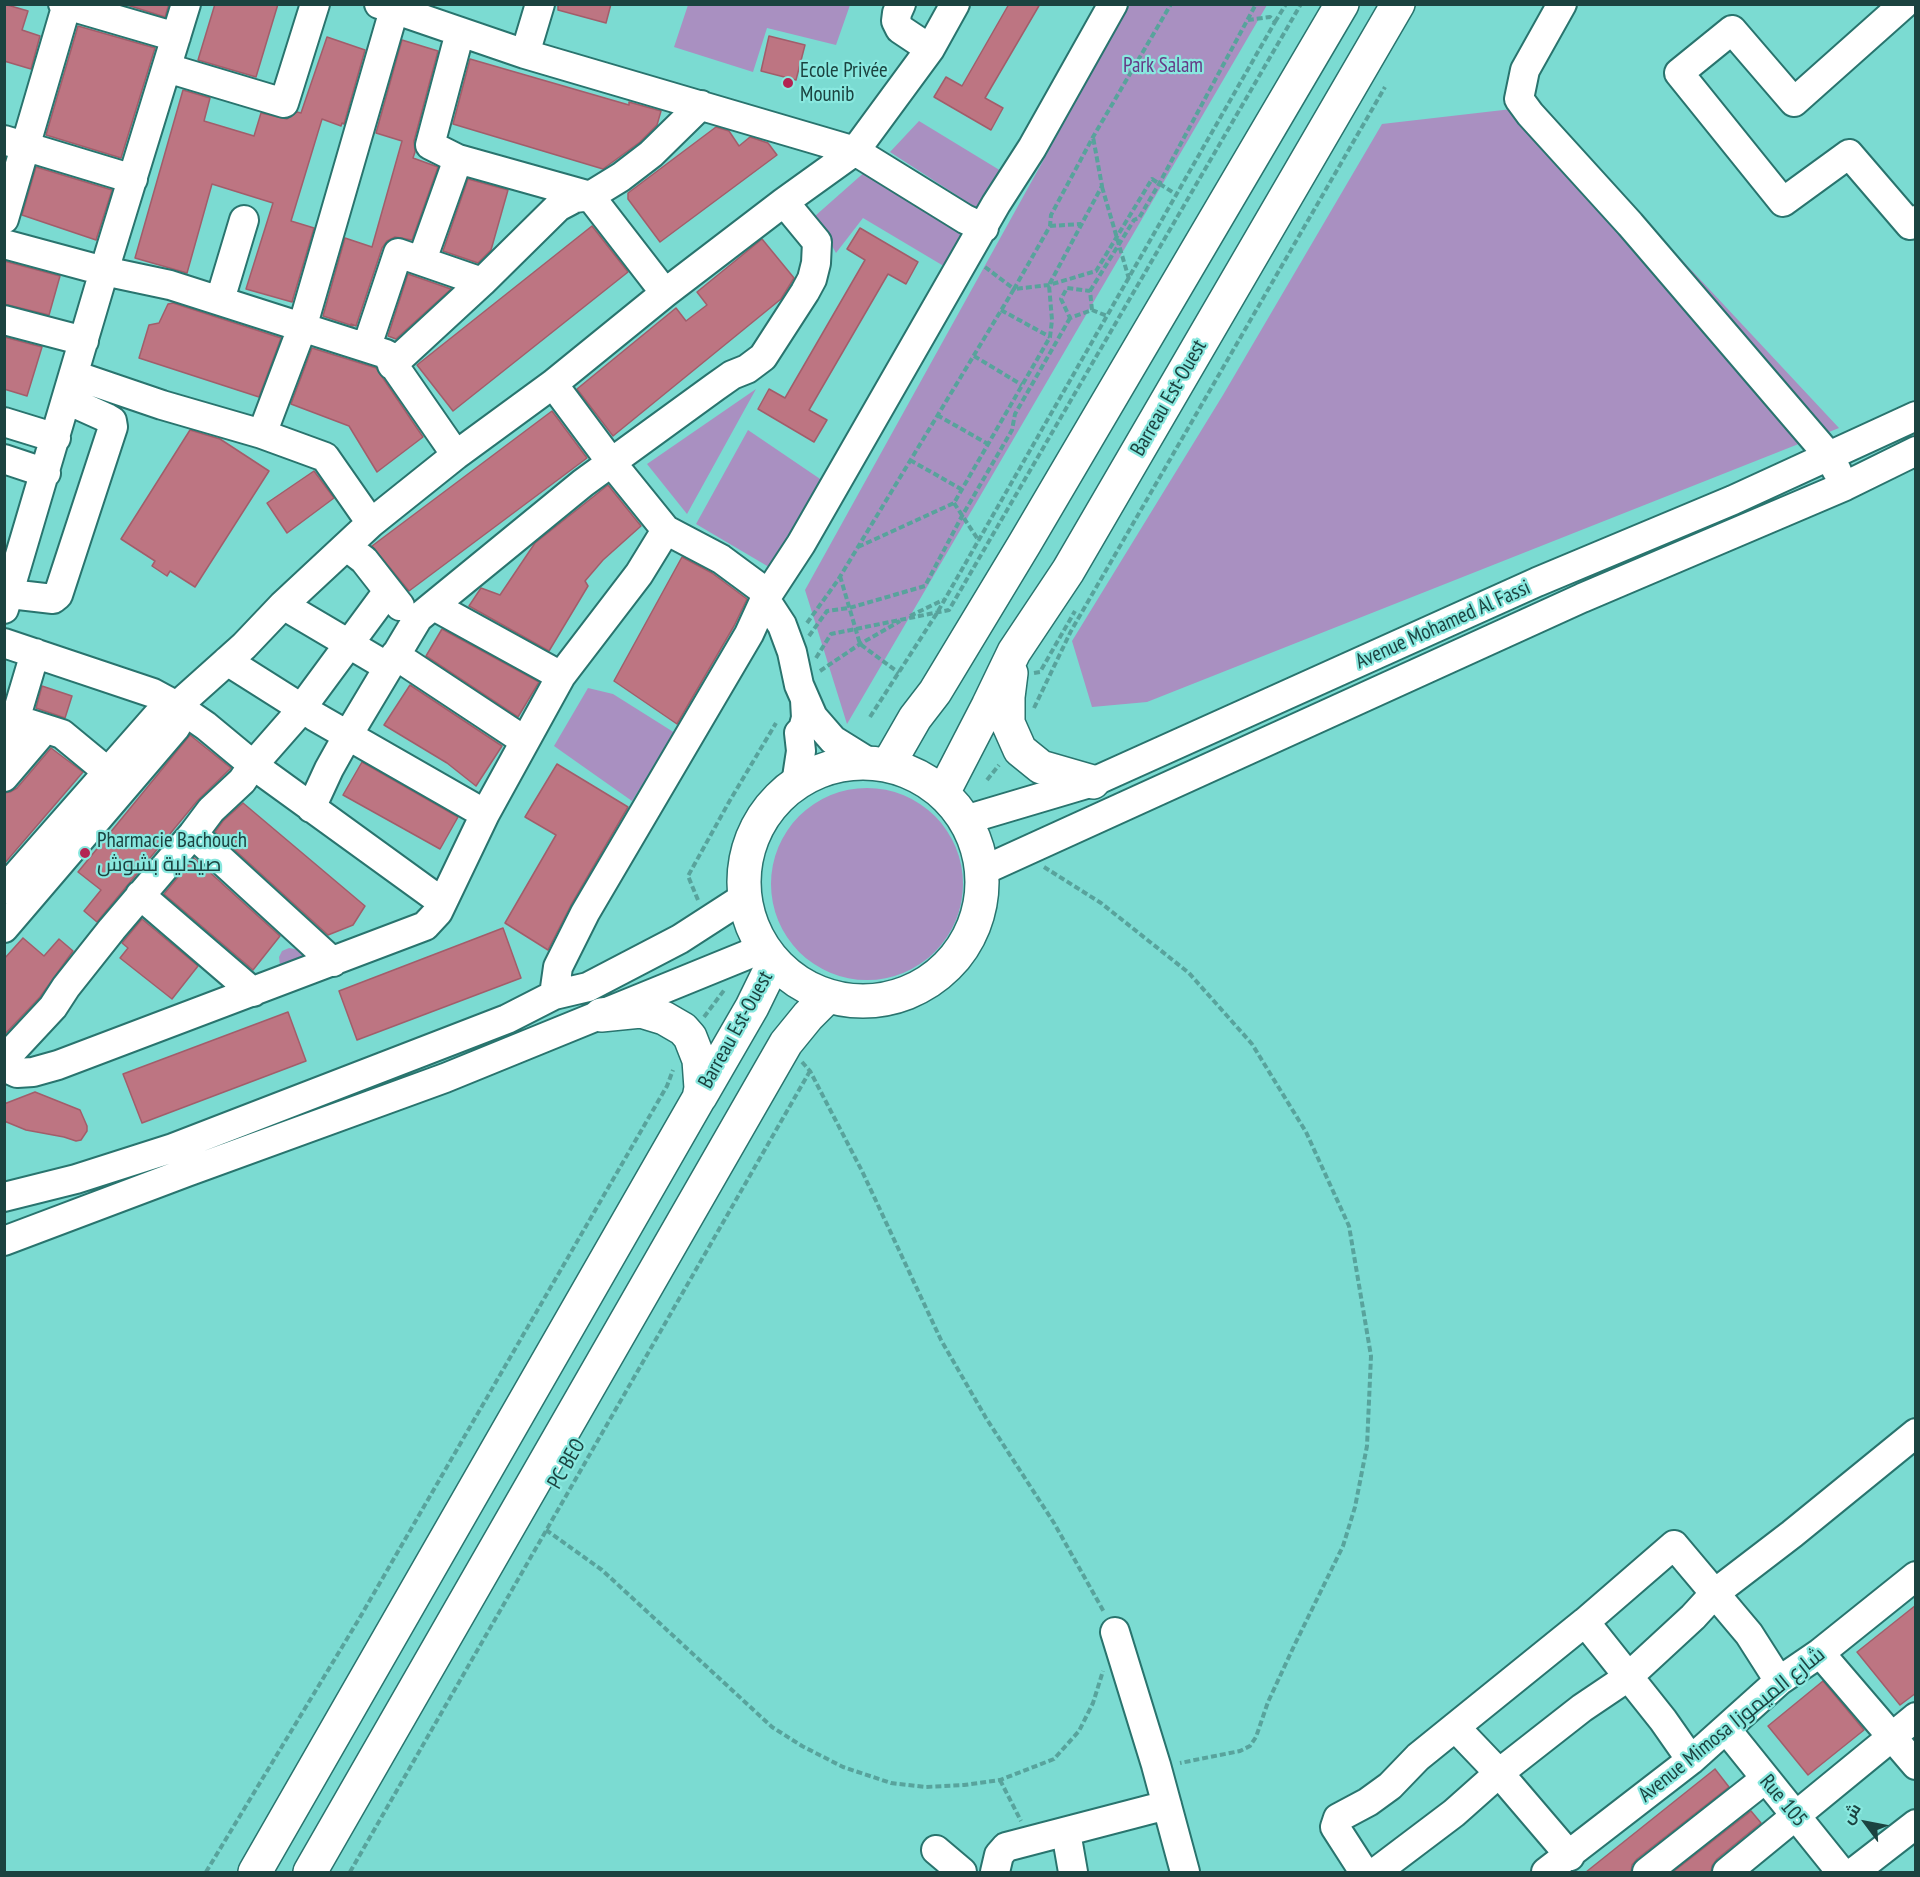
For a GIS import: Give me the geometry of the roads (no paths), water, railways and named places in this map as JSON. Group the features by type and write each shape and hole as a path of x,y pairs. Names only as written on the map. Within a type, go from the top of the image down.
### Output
{"main road":[{"path":"879,764 935,692 1342,4"},
{"name":"Barreau Est-Ouest","path":"943,793 1014,652 1074,562 1398,4"},
{"path":"1014,652 1007,713 1016,745 1041,766 1093,782"},
{"path":"879,764 908,771 926,780 943,793 965,820 977,846 982,871 981,895 977,915 969,935 959,952 937,975 910,991 890,998 870,1001 849,1000 828,996 808,988 769,955 748,915 744,878 751,842 769,809 796,784 831,767 879,764"},
{"name":"Barreau Est-Ouest","path":"255,1872 752,1007 769,955"},
{"path":"310,1872 786,1043 828,996"},
{"path":"601,1015 633,1011 653,1014 674,1023 682,1050 699,1060 701,1088 699,1098"}],"street":[{"path":"70,388 112,422 113,427 58,595 53,599 7,602 15,542 45,474 104,271 186,4"},
{"path":"167,68 284,103 315,4"},
{"path":"525,54 540,4"},
{"path":"901,4 896,21 900,29 930,49"},
{"path":"4,890 158,716 177,706 227,661 371,523 456,455 553,384 665,293 855,151 930,49 955,4"},
{"path":"554,995 558,967 585,914 749,634 765,598 801,544 996,204 1032,148 1113,4"},
{"path":"1562,4 1525,70 1519,99 1630,224 1829,456 1845,486"},
{"path":"1904,4 1794,102 1732,30 1679,73 1783,202 1849,154 1910,225 1916,220"},
{"path":"4,219 15,144 65,5 176,37"},
{"path":"262,434 302,328 386,7 525,54 855,151 965,219 984,228"},
{"path":"460,32 430,145 458,159 590,196 665,293"},
{"path":"392,364 482,282 558,207 575,198 590,196 651,154 701,105"},
{"path":"15,144 132,179"},
{"path":"422,260 458,159"},
{"path":"311,808 329,769 391,661 424,615 611,462 732,375 747,369 763,357 805,292 812,279 816,263 817,242 784,202"},
{"path":"220,300 244,220"},
{"path":"4,244 104,271 170,285 302,328 367,346 386,354 456,455"},
{"path":"367,346 398,253 482,282"},
{"path":"4,320 84,341"},
{"path":"553,384 611,462 666,530 745,575 762,590 782,625 805,685 813,717 833,740 879,764"},
{"path":"70,388 162,405 262,434 325,457 371,523"},
{"name":"Avenue Mohamed Al Fassi","path":"965,820 1093,782 1536,582 1733,500 1916,416"},
{"path":"7,430 56,438"},
{"name":"Avenue Mohamed Al Fassi","path":"982,871 1571,603 1845,486 1916,451"},
{"path":"4,459 45,474"},
{"path":"4,1067 17,1072 33,1072 50,1068 426,926 442,902 485,814 561,675 639,574 666,530"},
{"path":"347,547 364,560 388,591 424,615 561,675"},
{"path":"4,1055 12,1051 53,1007 66,987 211,810 242,781 253,765 304,710 309,698 388,591"},
{"path":"283,605 349,644 391,661 525,741"},
{"path":"4,643 153,693 177,706 311,808 442,902"},
{"path":"4,756 34,653"},
{"path":"227,661 304,710 485,814"},
{"path":"796,784 801,751 799,733 803,729 806,718 805,685"},
{"path":"4,928 176,727 177,706"},
{"path":"15,719 62,734 108,772"},
{"path":"4,777 45,729"},
{"path":"193,834 333,962"},
{"path":"140,895 253,992"},
{"path":"4,1197 76,1179 173,1148 507,1019 554,995 588,987 646,958 708,922 745,897"},
{"path":"4,1241 199,1167 445,1078 601,1015 769,955"},
{"path":"1376,1872 1454,1813 1499,1773 1582,1708 1628,1677 1693,1617 1715,1593 1792,1534 1916,1432"},
{"path":"1364,1872 1335,1827 1338,1818 1368,1802 1390,1786 1418,1757 1586,1622 1674,1545 1749,1634 1779,1682"},
{"name":"Avenue Mimosa شارع الميموزا","path":"1546,1872 1570,1856 1691,1760 1779,1682 1820,1653 1916,1576"},
{"path":"1586,1622 1663,1720 1691,1760"},
{"path":"1115,1632 1156,1765 1185,1872"},
{"path":"1820,1653 1916,1765"},
{"path":"1727,1872 1916,1717"},
{"path":"1456,1728 1499,1773 1570,1856"},
{"name":"Rue 105","path":"1726,1730 1840,1872"},
{"path":"1647,1872 1765,1779"},
{"path":"995,1872 999,1855 1006,1847 1167,1804"},
{"path":"1854,1872 1916,1824"},
{"path":"1066,1832 1073,1872"},
{"path":"936,1851 962,1872"}],"place":[{"name":"Ecole Privée Mounib","path":"788,83"},
{"name":"Pharmacie Bachouch صيدلية بشوش","path":"85,853"}],"park label":[{"name":"Park Salam","path":"1163,66"}]}
